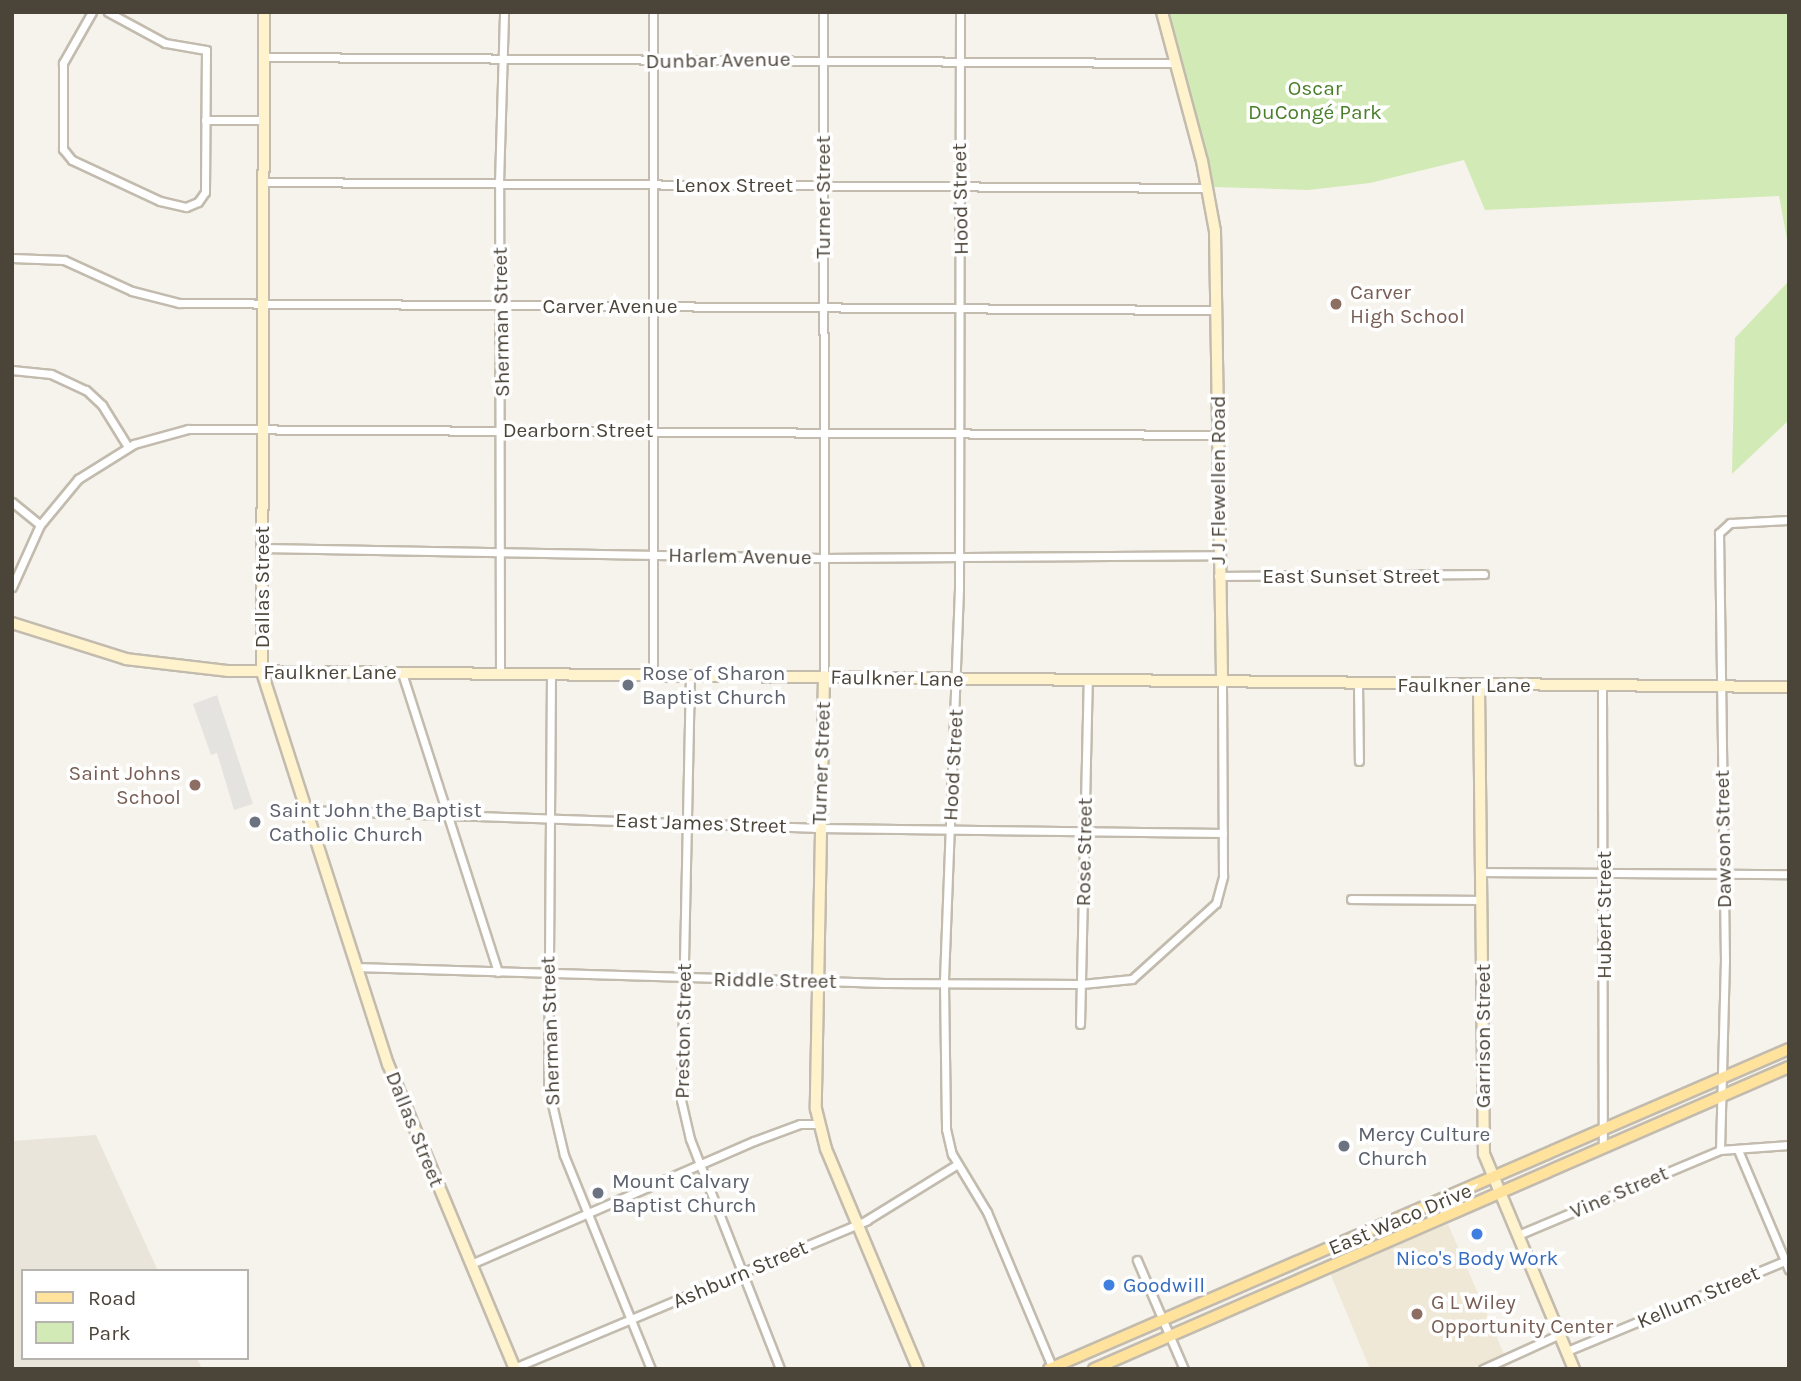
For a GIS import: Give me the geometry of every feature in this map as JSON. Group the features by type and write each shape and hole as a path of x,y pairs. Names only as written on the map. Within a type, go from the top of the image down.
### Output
{"main road":[{"name":"East Waco Drive","path":"1051,1368 1789,1049"},
{"name":"East Waco Drive","path":"1094,1369 1603,1145 1789,1067"}],"street":[{"path":"92,12 63,63 63,149 72,160 160,201 186,207 205,192 206,50 166,43 108,12"},
{"name":"Dallas Street","path":"264,12 260,429 262,672 355,967 402,1099 515,1368"},
{"name":"Sherman Street","path":"500,673 502,305 499,183 506,57 504,12"},
{"path":"653,12 656,306 653,675"},
{"name":"Turner Street","path":"823,12 824,676 818,828 818,1124 918,1369"},
{"name":"Hood Street","path":"960,12 957,186 962,309 960,556 944,984 946,1129 956,1164 987,1212 1051,1368"},
{"name":"J J Flewellen Road","path":"1161,12 1207,188 1215,231 1223,876 1216,903 1180,940"},
{"name":"Dunbar Avenue","path":"264,57 823,59 960,64 1173,63"},
{"path":"205,120 263,120"},
{"name":"Lenox Street","path":"262,182 1207,188"},
{"name":"Carver Avenue","path":"12,258 78,264 132,291 162,300 261,305 1216,310"},
{"path":"12,370 51,373 78,385 102,405 128,447"},
{"name":"Dearborn Street","path":"12,587 40,525 78,479 128,447 188,429 1219,435"},
{"path":"12,502 40,525"},
{"name":"Dawson Street","path":"1720,1150 1725,970 1722,873 1721,527 1730,523 1789,520"},
{"name":"Harlem Avenue","path":"262,548 822,558 1218,555"},
{"name":"East Sunset Street","path":"1219,576 1484,574"},
{"name":"Faulkner Lane","path":"12,623 126,659 196,670 1789,687"},
{"path":"402,673 498,972"},
{"name":"Sherman Street","path":"551,674 551,819 546,975 548,1087 556,1134 628,1321 651,1369"},
{"name":"Preston Street","path":"690,675 681,1100 741,1273 780,1369"},
{"name":"Rose Street","path":"1080,1024 1088,679"},
{"path":"1358,684 1359,761"},
{"name":"Garrison Street","path":"1479,685 1483,1141 1493,1179 1574,1369"},
{"name":"Hubert Street","path":"1602,686 1603,1145"},
{"name":"East James Street","path":"304,810 818,828 950,827 1223,832"},
{"path":"1481,872 1604,875 1789,874"},
{"path":"1350,899 1482,900"},
{"name":"Riddle Street","path":"355,967 683,979 1082,984 1132,979 1180,940"},
{"path":"471,1264 800,1124 818,1124"},
{"path":"1720,1150 1789,1145"},
{"name":"Vine Street","path":"1518,1235 1720,1150"},
{"path":"1738,1150 1789,1270"},
{"name":"Ashburn Street","path":"515,1368 858,1224 956,1164"},
{"path":"1137,1260 1184,1369"},
{"name":"Kellum Street","path":"1567,1351 1787,1260"},
{"path":"1483,1369 1560,1334"}],"shaded area":[{"path":"217,695 253,804 234,810 217,753 211,755 193,704"},
{"path":"96,1135 157,1269 21,1269 21,1360 198,1360 202,1369 12,1369 12,1141"},
{"name":"G L Wiley Opportunity Center","path":"1448,1224 1504,1354 1470,1369 1370,1369 1330,1273"}],"green space":[{"name":"Oscar DuCongé Park","path":"1169,12 1789,12 1789,250 1779,196 1485,210 1464,160 1370,183 1308,190 1214,187"},
{"path":"1789,281 1789,420 1732,474 1735,338"}],"place":[{"name":"Carver High School","path":"1336,304"},
{"name":"Rose of Sharon Baptist Church","path":"628,685"},
{"name":"Saint Johns School","path":"195,785"},
{"name":"Saint John the Baptist Catholic Church","path":"255,822"},
{"name":"Mercy Culture Church","path":"1344,1146"},
{"name":"Mount Calvary Baptist Church","path":"598,1193"},
{"name":"Nico's Body Work","path":"1477,1234"},
{"name":"Goodwill","path":"1109,1285"},
{"name":"G L Wiley Opportunity Center","path":"1417,1314"}]}
